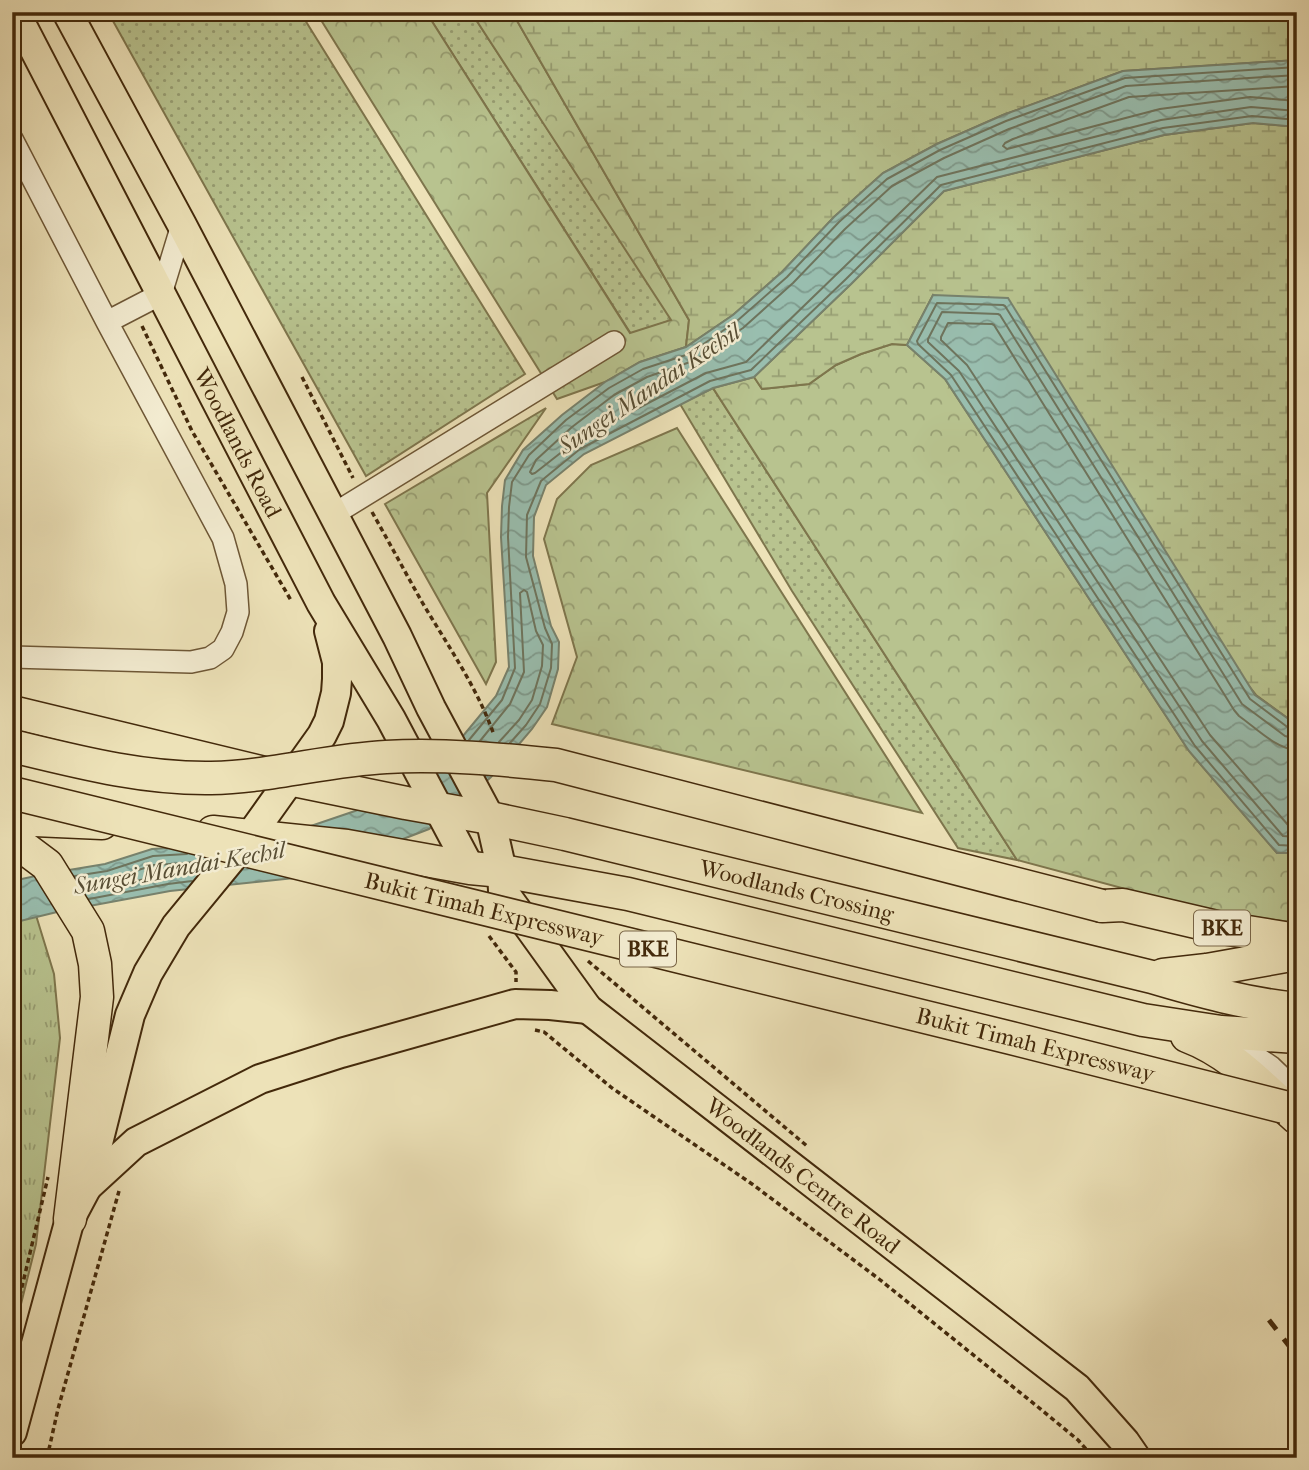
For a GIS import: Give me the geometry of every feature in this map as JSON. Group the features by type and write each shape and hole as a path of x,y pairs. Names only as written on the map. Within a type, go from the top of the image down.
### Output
{"highway":[{"name":"Woodlands Crossing","path":"12,712 346,792 440,808 596,842 1152,976 1195,990 1236,999 1247,995 1297,999"},
{"name":"BKE","path":"12,746 136,774 171,776 239,777 314,765 408,756 473,757 556,765 1101,906 1120,915 1148,917 1295,950"},
{"name":"Bukit Timah Expressway","path":"12,793 1292,1106"},
{"name":"Woodlands Crossing","path":"12,818 239,834 347,846 470,868 502,871 628,894 1143,1020 1221,1032 1297,1037"},
{"path":"12,841 47,865 88,931 95,964 97,997 70,1219"},
{"name":"Woodlands Crossing","path":"1152,976 1207,970 1295,950"},
{"path":"1236,999 1297,1009"},
{"name":"Woodlands Crossing","path":"1143,1020 1222,1052 1292,1106"},
{"name":"Woodlands Crossing","path":"1221,1032 1297,1060"}],"main road":[{"name":"Woodlands Road","path":"15,12 321,603 391,719 470,868"},
{"path":"67,12 334,514 431,708 490,818 502,871"},
{"path":"12,1432 70,1219 87,1187 130,1016 148,973 176,926 216,877 239,834 289,779 322,735 329,721 336,693 337,662 321,603"},
{"name":"Woodlands Centre Road","path":"502,871 503,891 588,1009 1077,1388 1136,1458"},
{"path":"87,1187 136,1142 260,1079 353,1049 515,1004 588,1009"}],"lane":[{"path":"12,139 223,538 236,584 238,612 223,649 210,658 191,662 12,657"},
{"path":"107,322 161,294 182,225"},
{"path":"334,514 614,342"},
{"path":"1221,1032 1270,1067 1292,1106"}],"path":[{"path":"302,377 363,496 479,699"},
{"path":"486,931 516,972 515,1004 544,1032 612,1088 752,1184 879,1279 1038,1407 1094,1458"},
{"path":"588,961 807,1147"},
{"path":"533,1029 544,1032"},
{"path":"47,1458 118,1192 128,1183"}],"green space":[{"path":"108,12 300,12 525,374 366,476"},
{"path":"316,12 426,12 630,333 671,320 471,12 512,12 689,320 686,347 640,362 605,382 557,399"},
{"path":"426,12 471,12 672,320 631,334"},
{"path":"512,12 1297,12 1297,60 1123,71 1003,115 937,144 883,173 834,217 782,272 733,315 686,347 689,320"},
{"path":"1253,123 1297,127 1297,725 1256,695 933,295 907,345 892,344 861,354 836,365 809,384 762,389 754,377 944,191 1164,135"},
{"path":"892,344 907,345 945,379 1189,751 1277,853 1297,853 1297,923 1204,910 1017,860 713,388 754,377 762,389 809,384 836,365"},
{"path":"713,388 1017,860 958,848 792,591 680,404"},
{"path":"546,408 487,493 496,662 486,684 385,504"},
{"path":"677,428 922,813 552,724 577,657 544,539 557,499 591,465"},
{"path":"12,890 35,912 54,974 60,1038 36,1244 12,1340"}],"water":[{"name":"Sungei Mandai Kechil","path":"1297,60 1297,127 1253,123 1164,135 944,191 754,377 713,388 584,454 546,485 534,517 533,556 551,626 559,642 558,669 547,707 491,777 429,829 304,877 170,891 12,923 12,881 105,864 152,849 184,847 299,830 400,792 432,769 496,696 509,667 501,537 502,506 505,480 523,450 605,382 640,362 686,347 733,315 782,272 834,217 883,173 937,144 1003,115 1123,71"},
{"path":"933,295 1008,298 1255,695 1297,725 1297,853 1277,853 1189,751 945,379 907,345"}],"railway":[{"path":"1269,1320 1297,1356"}]}
